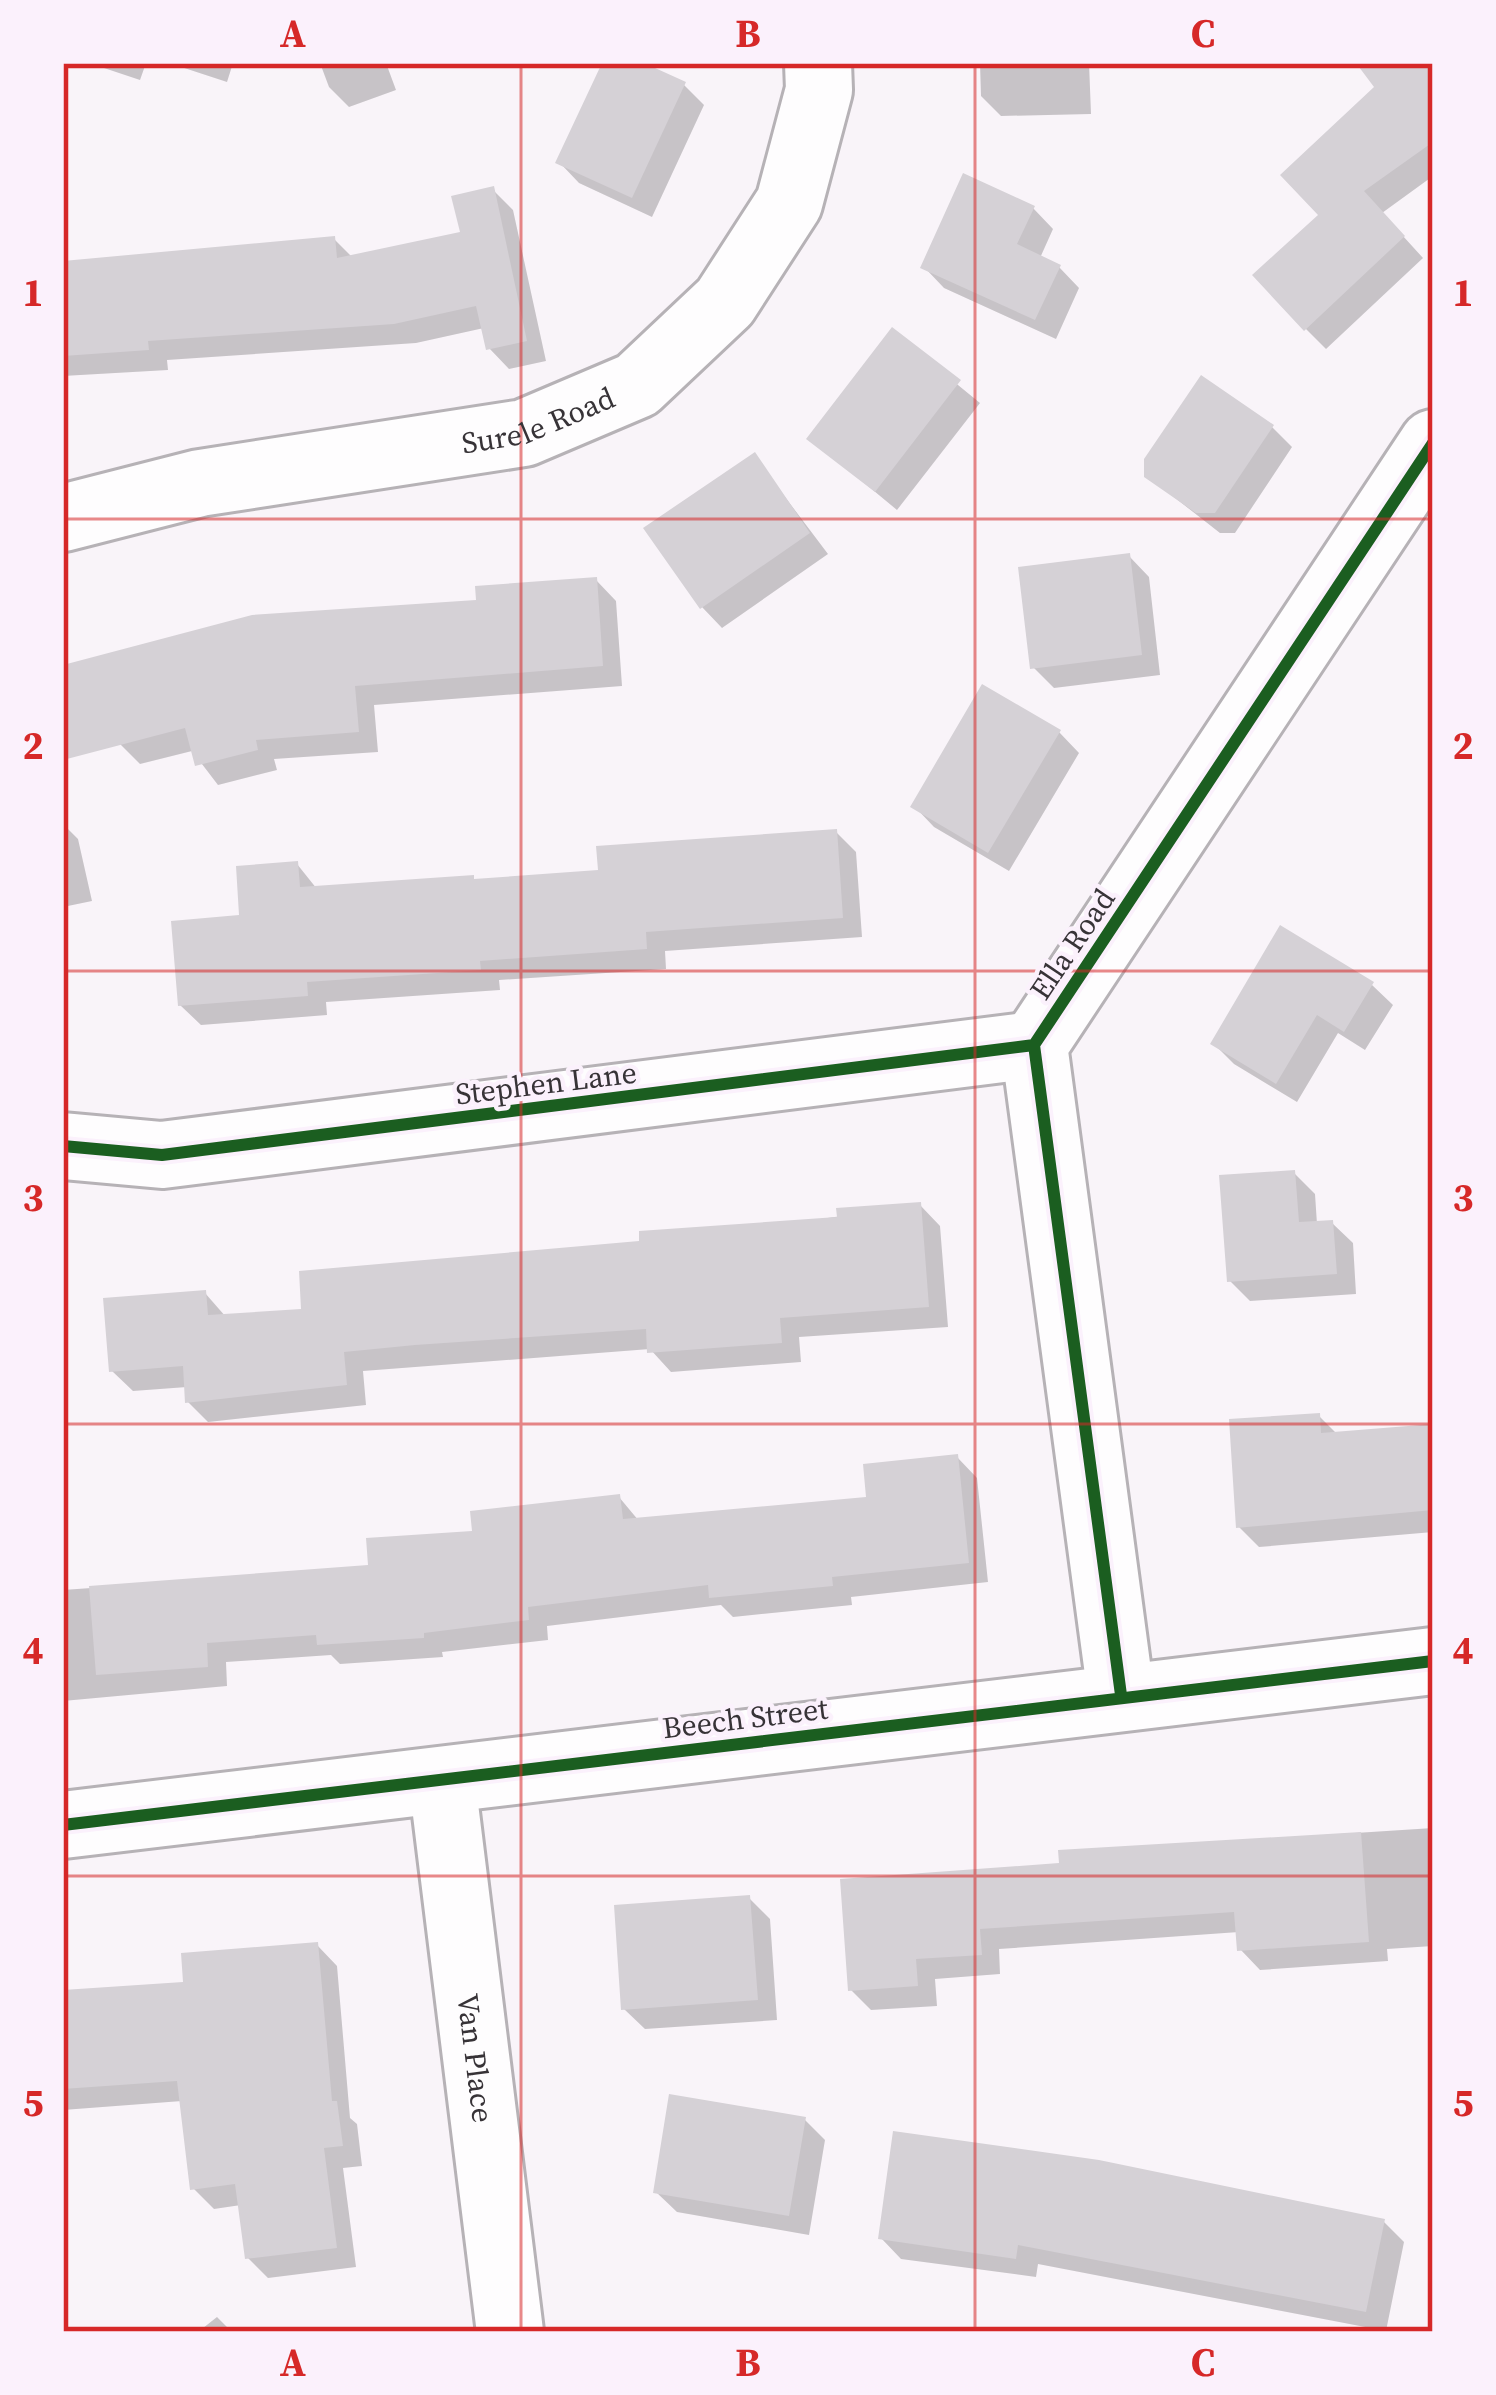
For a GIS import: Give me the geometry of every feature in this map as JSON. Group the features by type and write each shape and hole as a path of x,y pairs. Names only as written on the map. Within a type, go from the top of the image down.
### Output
{"street":[{"name":"Surele Road","path":"63,518 200,483 524,433 637,385 725,302 789,203 820,90 818,63"},
{"name":"Ella Road","path":"1121,1695 1034,1046 1433,443"},
{"name":"Stephen Lane","path":"63,1146 162,1155 1034,1046"},
{"name":"Beech Street","path":"63,1826 1433,1660"},
{"name":"Van Place","path":"442,1781 510,2332"}],"building":[{"path":"602,63 644,63 686,82 632,198 555,163"},
{"path":"1356,63 1433,63 1433,142 1364,191 1405,236 1304,331 1252,275 1318,215 1280,175 1374,87"},
{"path":"963,173 1035,206 1017,244 1061,265 1035,320 920,268"},
{"path":"494,186 527,341 486,350 476,306 394,324 148,341 149,350 63,356 63,261 335,236 337,258 460,232 451,196"},
{"path":"892,327 961,380 875,492 806,439"},
{"path":"1201,375 1274,425 1215,513 1196,513 1144,477 1144,459"},
{"path":"755,452 810,533 700,609 643,528"},
{"path":"1130,553 1142,655 1030,669 1018,567"},
{"path":"597,577 603,666 355,686 359,732 256,740 258,750 195,766 185,728 63,760 63,665 252,615 476,600 475,586"},
{"path":"982,684 1061,730 988,853 910,807"},
{"path":"837,829 843,918 646,932 647,949 480,961 481,970 307,982 308,996 178,1006 171,921 239,915 236,866 298,861 300,887 474,875 474,879 598,870 596,846"},
{"path":"1280,925 1374,982 1344,1032 1317,1015 1276,1084 1210,1044"},
{"path":"1295,1170 1299,1222 1333,1220 1337,1274 1227,1282 1219,1175"},
{"path":"921,1202 929,1307 780,1318 782,1343 647,1353 646,1329 344,1352 347,1385 185,1403 183,1366 109,1372 103,1298 206,1290 208,1315 301,1309 299,1271 639,1241 639,1231 837,1217 836,1208"},
{"path":"1320,1413 1321,1433 1433,1424 1433,1510 1236,1528 1229,1419"},
{"path":"958,1454 969,1563 832,1577 833,1586 709,1598 708,1585 528,1607 529,1620 424,1633 424,1638 317,1645 316,1635 207,1643 208,1667 96,1675 89,1586 368,1565 366,1538 472,1531 470,1511 620,1494 623,1519 866,1497 863,1464"},
{"path":"1361,1832 1369,1942 1237,1951 1234,1912 980,1929 982,1955 916,1959 918,1986 848,1991 840,1879 1059,1863 1058,1850"},
{"path":"750,1895 758,2000 621,2010 614,1905"},
{"path":"318,1942 332,2101 337,2101 343,2146 324,2148 337,2248 245,2259 235,2184 190,2190 177,2081 63,2089 63,1990 183,1982 181,1953"},
{"path":"669,2094 806,2117 789,2216 653,2193"},
{"path":"893,2131 1099,2160 1385,2219 1366,2312 1018,2245 1016,2259 878,2239"}],"cycle path":[{"path":"1121,1695 1034,1045 1433,443"},
{"path":"63,1146 162,1155 1034,1045"},
{"path":"63,1825 1433,1661"}]}
